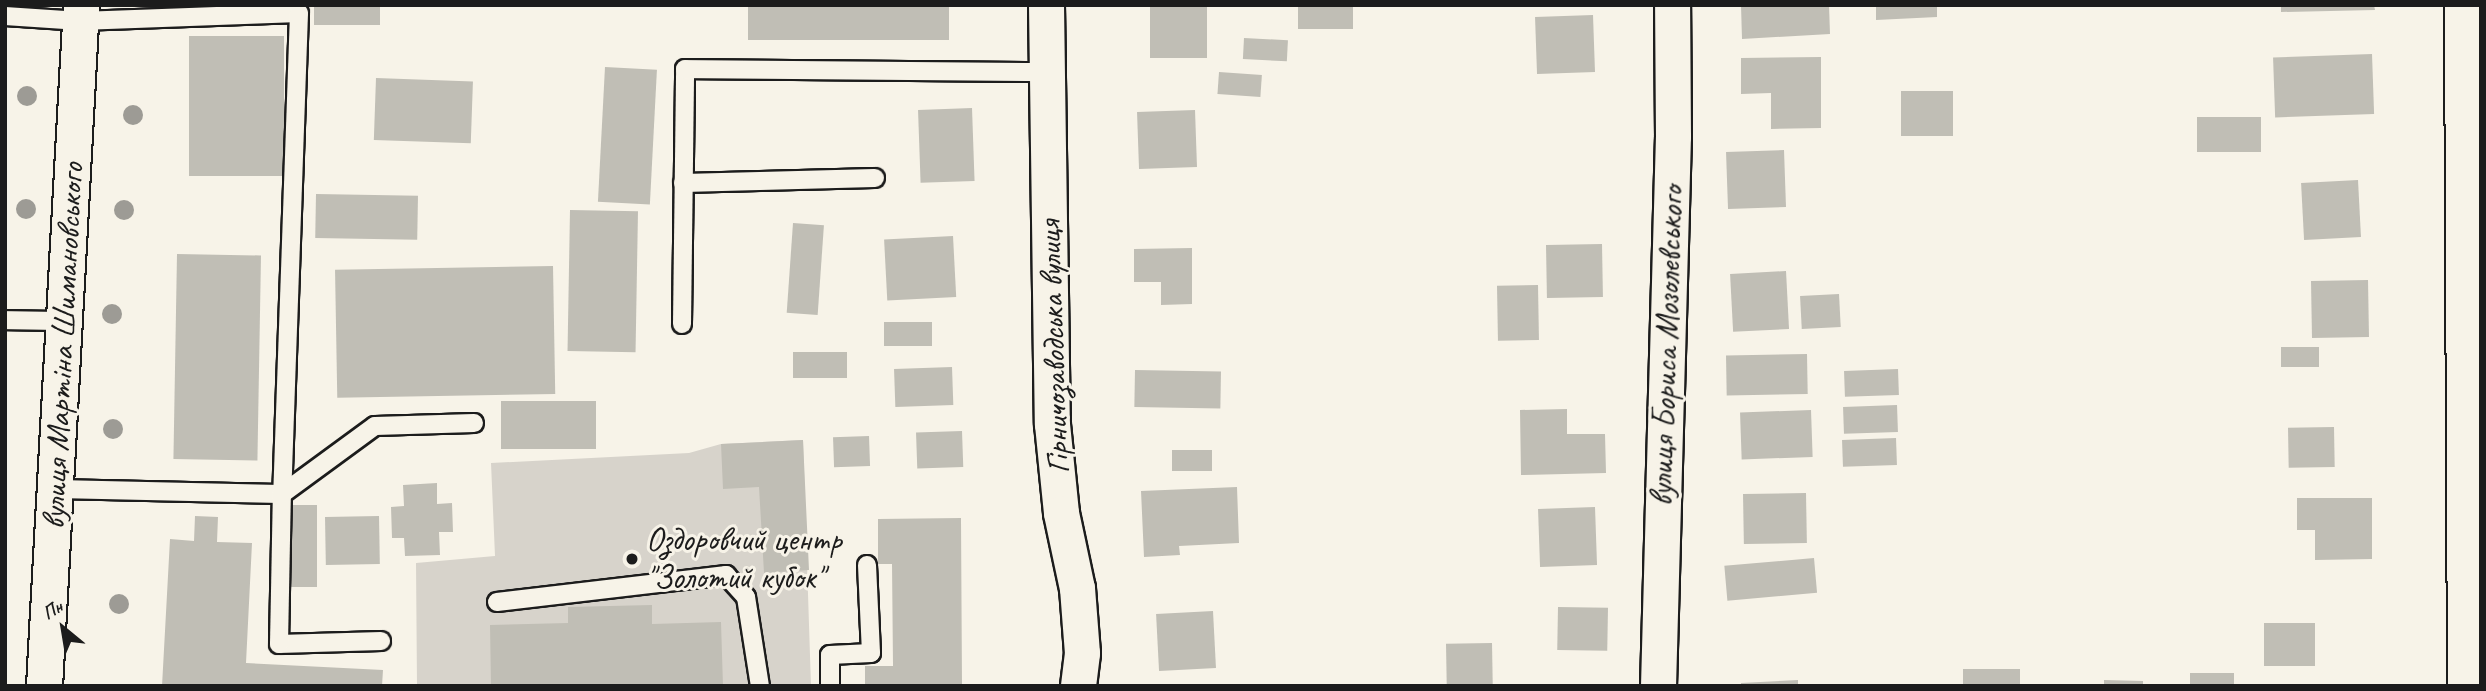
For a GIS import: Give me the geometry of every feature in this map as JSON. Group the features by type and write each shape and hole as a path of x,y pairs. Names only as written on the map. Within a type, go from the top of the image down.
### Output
{"street":[{"name":"Гірничозаводська вулиця","path":"1046,5 1052,424 1061,513 1077,588 1082,653 1077,686"},
{"name":"вулиця Бориса Мозолевського","path":"1658,686 1673,135 1671,5"},
{"path":"2462,5 2465,686"},
{"name":"вулиця Мартіна Шимановського","path":"44,686 80,13"}],"lane":[{"path":"5,16 80,13 299,13 279,644 381,641"},
{"path":"682,324 685,69 1046,72"},
{"path":"683,183 874,178"},
{"path":"5,320 65,321"},
{"path":"55,489 282,494 375,426 474,423"},
{"path":"831,686 830,656 871,653 867,565"},
{"path":"497,601 726,575 746,597 760,686"}],"shaded area":[{"name":"Оздоровчий центр \"Золотий кубок\"","path":"803,440 811,686 417,686 416,563 495,556 491,463 689,453 721,444"}],"building":[{"path":"314,5 380,5 380,25 314,25"},
{"path":"748,5 949,5 949,40 748,40"},
{"path":"1150,5 1207,5 1207,58 1150,58"},
{"path":"1298,5 1353,5 1353,29 1298,29"},
{"path":"1741,5 1829,5 1830,34 1742,39"},
{"path":"1876,5 1937,5 1937,17 1876,20"},
{"path":"2281,5 2374,5 2375,10 2281,12"},
{"path":"1593,15 1595,72 1537,74 1535,17"},
{"path":"189,36 284,36 284,176 189,176"},
{"path":"1244,38 1288,40 1287,61 1243,59"},
{"path":"2372,54 2374,114 2275,117 2273,57"},
{"path":"1821,57 1821,128 1771,129 1771,93 1741,94 1741,58"},
{"path":"605,67 657,70 650,205 598,202"},
{"path":"1219,72 1262,75 1260,97 1217,94"},
{"path":"376,78 473,81 471,143 374,140"},
{"path":"1901,91 1953,91 1953,136 1901,136"},
{"path":"972,108 975,181 921,183 918,110"},
{"path":"1195,110 1197,167 1139,169 1137,112"},
{"path":"2197,117 2261,117 2261,152 2197,152"},
{"path":"1784,150 1786,207 1728,209 1726,152"},
{"path":"2358,180 2361,237 2304,240 2301,183"},
{"path":"316,194 418,196 417,240 315,238"},
{"path":"570,210 638,211 636,352 568,351"},
{"path":"793,223 824,225 818,315 787,313"},
{"path":"953,236 956,297 887,301 884,240"},
{"path":"1602,244 1603,297 1547,298 1546,245"},
{"path":"1192,248 1192,304 1161,305 1161,282 1134,282 1134,249"},
{"path":"177,254 261,255 257,460 173,459"},
{"path":"553,266 555,394 337,398 335,270"},
{"path":"1786,271 1789,329 1733,332 1730,274"},
{"path":"2368,280 2369,337 2312,338 2311,281"},
{"path":"1538,285 1539,340 1498,341 1497,286"},
{"path":"1839,294 1841,327 1802,329 1800,296"},
{"path":"884,322 932,322 932,346 884,346"},
{"path":"2281,347 2319,347 2319,367 2281,367"},
{"path":"793,352 847,352 847,378 793,378"},
{"path":"1807,354 1808,394 1727,395 1726,355"},
{"path":"952,367 953,405 895,407 894,369"},
{"path":"1898,369 1899,395 1845,397 1844,371"},
{"path":"1135,370 1221,372 1220,408 1134,407"},
{"path":"501,401 596,401 596,449 501,449"},
{"path":"1897,405 1898,432 1844,434 1843,407"},
{"path":"1567,409 1567,434 1605,434 1606,473 1521,475 1520,410"},
{"path":"1811,410 1813,457 1742,459 1740,412"},
{"path":"2334,427 2335,467 2289,468 2288,428"},
{"path":"962,431 963,467 917,469 916,433"},
{"path":"869,436 870,466 834,467 833,437"},
{"path":"1896,438 1897,465 1843,467 1842,440"},
{"path":"803,440 809,570 764,573 759,487 723,489 721,444"},
{"path":"1172,450 1212,450 1212,471 1172,471"},
{"path":"437,483 437,504 452,503 453,532 439,532 440,555 405,556 404,538 392,538 391,507 404,506 403,485"},
{"path":"1237,487 1239,543 1179,546 1180,555 1144,557 1141,491"},
{"path":"1806,493 1807,543 1744,544 1743,494"},
{"path":"2297,498 2372,498 2372,559 2315,560 2315,530 2297,530"},
{"path":"286,505 317,505 317,587 286,587"},
{"path":"1595,507 1597,565 1540,567 1538,509"},
{"path":"195,516 218,517 217,542 252,543 246,663 383,670 382,686 162,686 170,539 194,541"},
{"path":"379,516 380,564 326,565 325,517"},
{"path":"961,518 962,686 865,686 865,666 893,666 892,564 878,564 878,519"},
{"path":"1814,558 1817,593 1727,601 1724,566"},
{"path":"652,605 652,624 721,622 723,686 491,686 490,625 568,623 568,607"},
{"path":"1558,607 1608,608 1607,651 1557,650"},
{"path":"1213,611 1216,668 1159,671 1156,614"},
{"path":"2264,623 2315,623 2315,666 2264,666"},
{"path":"1492,643 1493,686 1447,686 1446,644"},
{"path":"1963,669 2020,669 2020,686 1963,686"},
{"path":"2190,673 2234,673 2234,686 2190,686"},
{"path":"1798,680 1798,686 1741,686 1741,683"},
{"path":"2104,680 2143,681 2143,686 2104,686"}],"place":[{"name":"Оздоровчий центр \"Золотий кубок\"","path":"632,559"}]}
